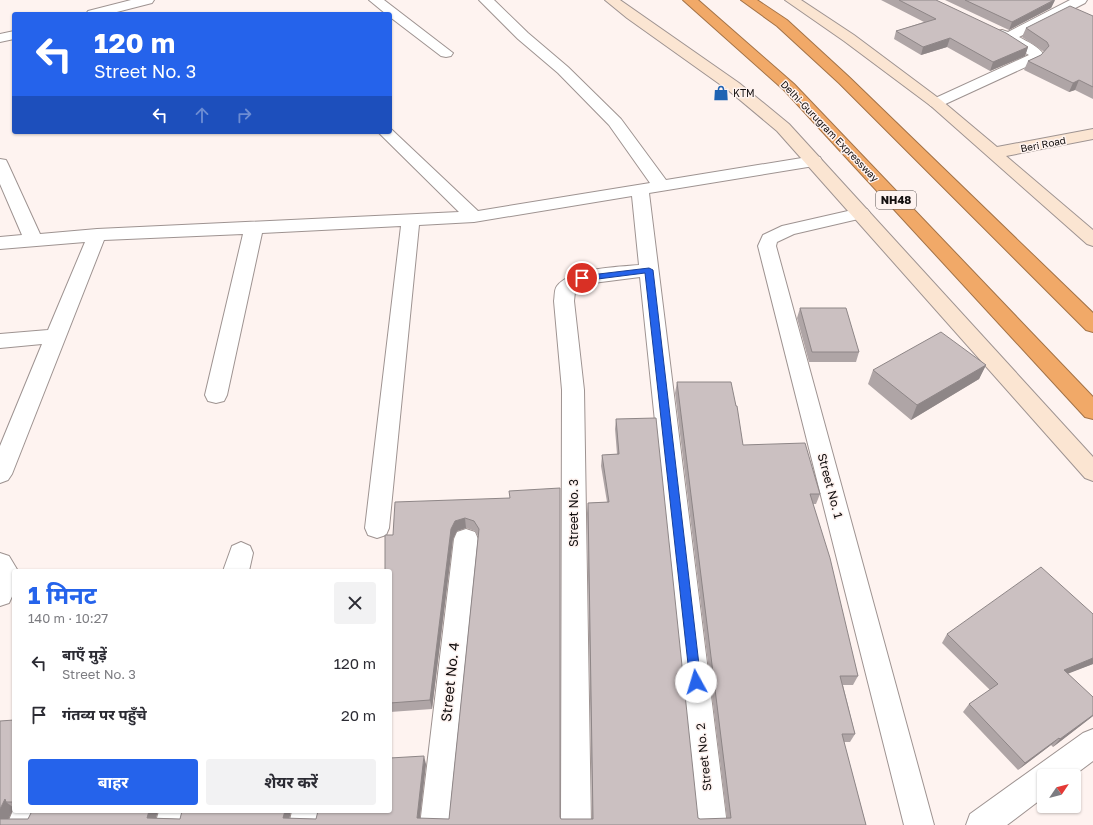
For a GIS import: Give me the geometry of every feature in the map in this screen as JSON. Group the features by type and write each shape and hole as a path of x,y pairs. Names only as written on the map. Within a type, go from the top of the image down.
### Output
{"highway":[{"name":"Delhi-Gurugram Expressway","path":"690,0 789,86 1093,410"},
{"path":"748,0 782,23 844,80 1093,324"}],"main road":[{"path":"612,0 648,28 712,72 773,117 1093,472"},
{"path":"792,0 849,38 936,103 1093,240"},
{"name":"Beri Road","path":"994,153 1093,134"}],"street":[{"path":"101,12 147,0"},
{"path":"376,0 392,12"},
{"path":"486,0 523,36 563,70 614,122 650,187"},
{"path":"1009,37 1080,0"},
{"path":"392,12 446,53"},
{"path":"936,103 1036,57 1037,55 1033,51 988,27"},
{"path":"0,38 12,35"},
{"path":"388,134 474,217"},
{"path":"0,243 97,235 474,217 814,161"},
{"path":"0,164 33,240"},
{"name":"Street No. 2","path":"650,187 649,270 712,825"},
{"name":"Street No. 1","path":"861,213 788,230 769,238 767,246 919,825"},
{"path":"377,528 411,220"},
{"path":"216,395 254,228"},
{"path":"0,474 97,235"},
{"name":"Street No. 3","path":"576,825 573,390 564,301 565,289 571,283 582,278 649,270"},
{"path":"0,341 56,336"},
{"name":"Street No. 4","path":"435,825 466,539"},
{"path":"0,564 7,575 0,595"},
{"path":"1058,769 1093,743"},
{"path":"981,825 1037,784"},
{"path":"22,825 27,813"},
{"path":"170,825 173,813"},
{"path":"304,825 306,813"}],"building":[{"path":"899,0 936,0 1006,33 1028,47 993,62 950,38 923,47 896,31 936,19"},
{"path":"965,0 1054,0 1012,22"},
{"path":"1070,6 1093,16 1093,87 1079,80 1073,83 1028,61 1041,55 1049,46 1047,42 1026,28"},
{"path":"800,308 846,308 859,352 812,352"},
{"path":"941,332 986,365 917,405 873,370"},
{"path":"677,382 731,382 737,406 743,445 805,443 820,494 810,494 830,558 858,676 840,676 855,734 842,734 866,825 0,825 0,819 28,819 31,813 148,813 147,818 180,819 182,813 284,813 283,818 316,819 318,813 392,813 392,758 424,756 417,818 449,819 479,529 474,521 465,518 455,521 451,529 430,700 392,703 392,569 385,569 385,535 393,535 395,502 510,498 509,491 560,488 560,817 561,819 593,819 588,503 609,502 602,455 619,454 616,419 656,418 698,818 731,818"},
{"path":"1041,567 1093,614 1093,658 1064,670 1093,697 1093,715 1025,763 969,704 998,684 947,634"},
{"path":"12,720 12,802 6,802 5,799 0,809 0,721"}],"place":[{"name":"KTM","path":"721,93"}],"route":[{"path":"582,278 649,270 696,682"}]}
